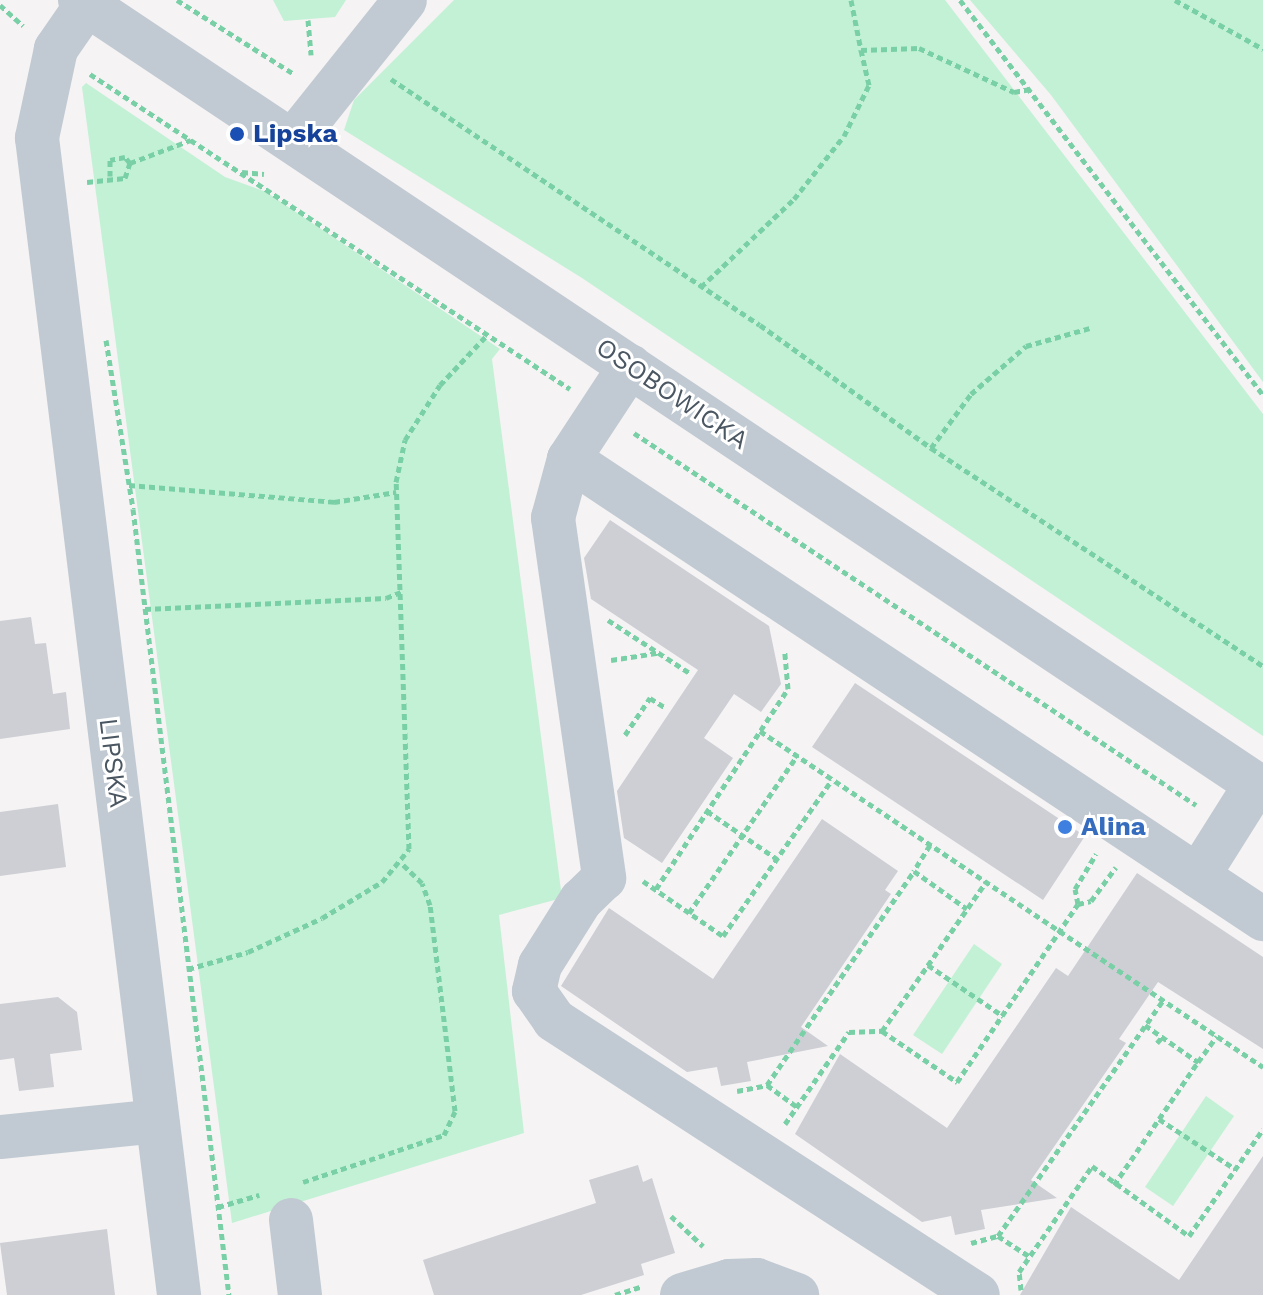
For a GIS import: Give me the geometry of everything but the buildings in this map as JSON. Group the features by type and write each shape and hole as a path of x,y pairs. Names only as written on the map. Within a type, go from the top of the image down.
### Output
{"street":[{"path":"295,138 405,0"},
{"name":"OSOBOWICKA","path":"105,7 630,366 1260,787"},
{"name":"LIPSKA","path":"105,7 56,49 37,138 179,1295"},
{"path":"630,366 569,459 553,518 604,878 581,900 540,965 534,991 554,1020 978,1295"},
{"path":"569,459 1263,919"},
{"path":"1198,876 1229,827 1260,787"},
{"path":"0,1137 157,1121"},
{"path":"283,1199 300,1295"},
{"path":"682,1295 729,1281 757,1280 797,1295"}],"path":[{"path":"177,0 328,96"},
{"path":"701,287 820,171 869,85 851,0"},
{"path":"960,0 1263,395"},
{"path":"1175,0 1263,49"},
{"path":"0,5 34,34"},
{"path":"861,50 919,48 1014,92 1031,89"},
{"path":"360,58 701,287 931,448 1263,666"},
{"path":"81,79 84,70 488,334 1229,827"},
{"path":"130,163 191,140"},
{"path":"110,176 110,160 125,157 130,163"},
{"path":"87,182 110,176 125,178 130,163"},
{"path":"85,169 89,196"},
{"path":"931,448 971,394 1026,346 1090,328"},
{"path":"105,329 145,609 229,1295"},
{"path":"188,969 248,952 322,918 402,864 410,818 396,492 405,440 440,385 488,334"},
{"path":"129,485 334,502 396,492"},
{"path":"145,609 386,598 401,592"},
{"path":"596,613 691,674"},
{"path":"655,890 788,689 784,636"},
{"path":"606,660 658,653"},
{"path":"619,744 650,698 666,708"},
{"path":"760,731 1263,1067"},
{"path":"689,913 797,756"},
{"path":"637,877 723,936 832,780"},
{"path":"707,811 777,859"},
{"path":"724,1093 767,1085 930,845"},
{"path":"788,1137 785,1124 849,1032 882,1031 957,1082 1078,904 1075,889 1098,851"},
{"path":"218,1207 283,1199 444,1135 455,1111 456,1078 444,1039 430,905 422,883 402,864"},
{"path":"1078,904 1091,901 1118,865"},
{"path":"914,871 931,887 967,909"},
{"path":"882,1031 986,882"},
{"path":"928,965 1003,1016"},
{"path":"1030,1257 998,1236 1163,1000"},
{"path":"1145,1025 1198,1062"},
{"path":"1114,1185 1217,1036"},
{"path":"1157,1043 1162,1037"},
{"path":"767,1085 797,1107"},
{"path":"1159,1119 1235,1169"},
{"path":"1021,1295 1019,1272 1092,1166 1114,1185 1189,1236 1263,1129"}],"green space":[{"path":"273,0 346,0 335,17 284,21"},
{"path":"454,0 945,0 1263,414 1263,736 582,278 344,130 354,100"},
{"path":"970,0 1263,0 1263,382 1051,95"},
{"path":"86,83 225,177 266,192 500,349 492,359 562,898 499,915 524,1133 232,1223 82,87"},
{"path":"974,944 1002,964 942,1054 913,1035"},
{"path":"1206,1096 1234,1116 1173,1206 1145,1187"}],"place":[{"name":"Lipska","path":"237,134"},
{"name":"Alina","path":"1065,827"}]}
